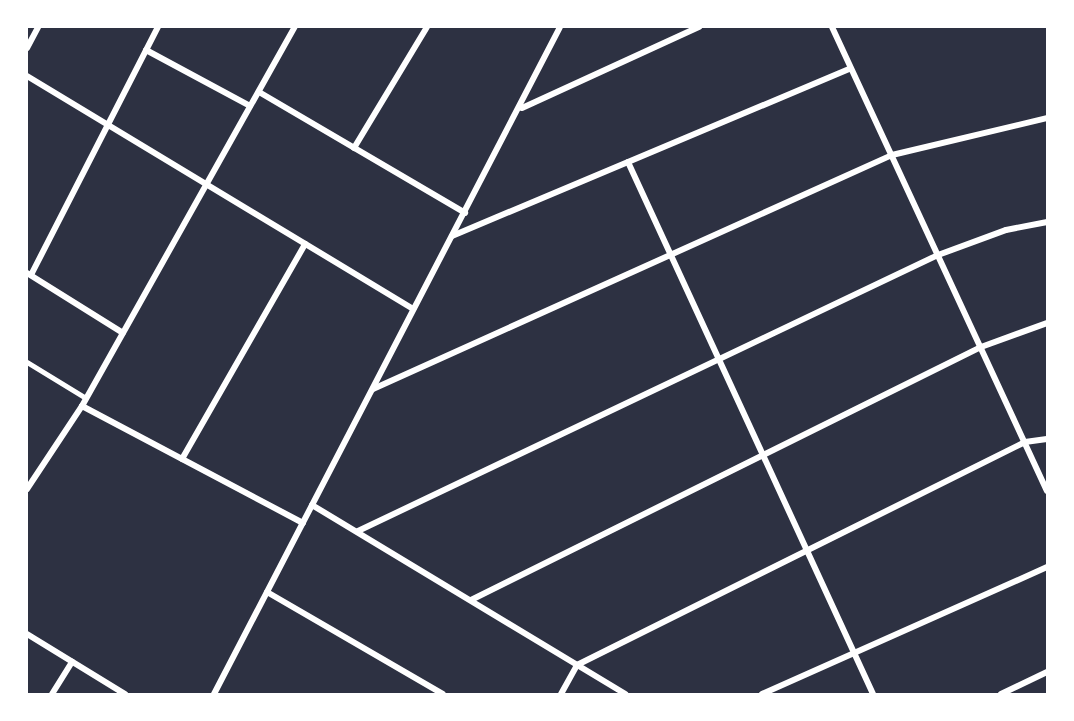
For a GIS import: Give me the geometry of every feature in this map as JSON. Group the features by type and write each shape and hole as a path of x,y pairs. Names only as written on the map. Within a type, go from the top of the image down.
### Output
{"street":[{"path":"27,48 38,27"},
{"path":"123,333 29,274 158,27"},
{"path":"27,489 82,406 295,27"},
{"path":"354,148 427,27"},
{"path":"214,694 451,236 522,108 560,27"},
{"path":"522,108 699,27"},
{"path":"832,27 1047,491"},
{"path":"146,50 250,106"},
{"path":"451,236 850,69"},
{"path":"27,76 107,127 413,309"},
{"path":"259,92 465,213"},
{"path":"372,389 892,155 1047,118"},
{"path":"627,162 873,694"},
{"path":"358,531 938,255 1006,230 1047,222"},
{"path":"182,459 305,244"},
{"path":"471,600 981,347 1047,323"},
{"path":"82,406 303,523"},
{"path":"561,694 577,665 1024,442 1047,439"},
{"path":"312,505 625,694"},
{"path":"762,694 1047,567"},
{"path":"267,592 443,694"},
{"path":"27,634 125,694"},
{"path":"52,694 72,662"},
{"path":"1001,694 1047,672"}],"lane":[{"path":"27,362 86,398"}]}
